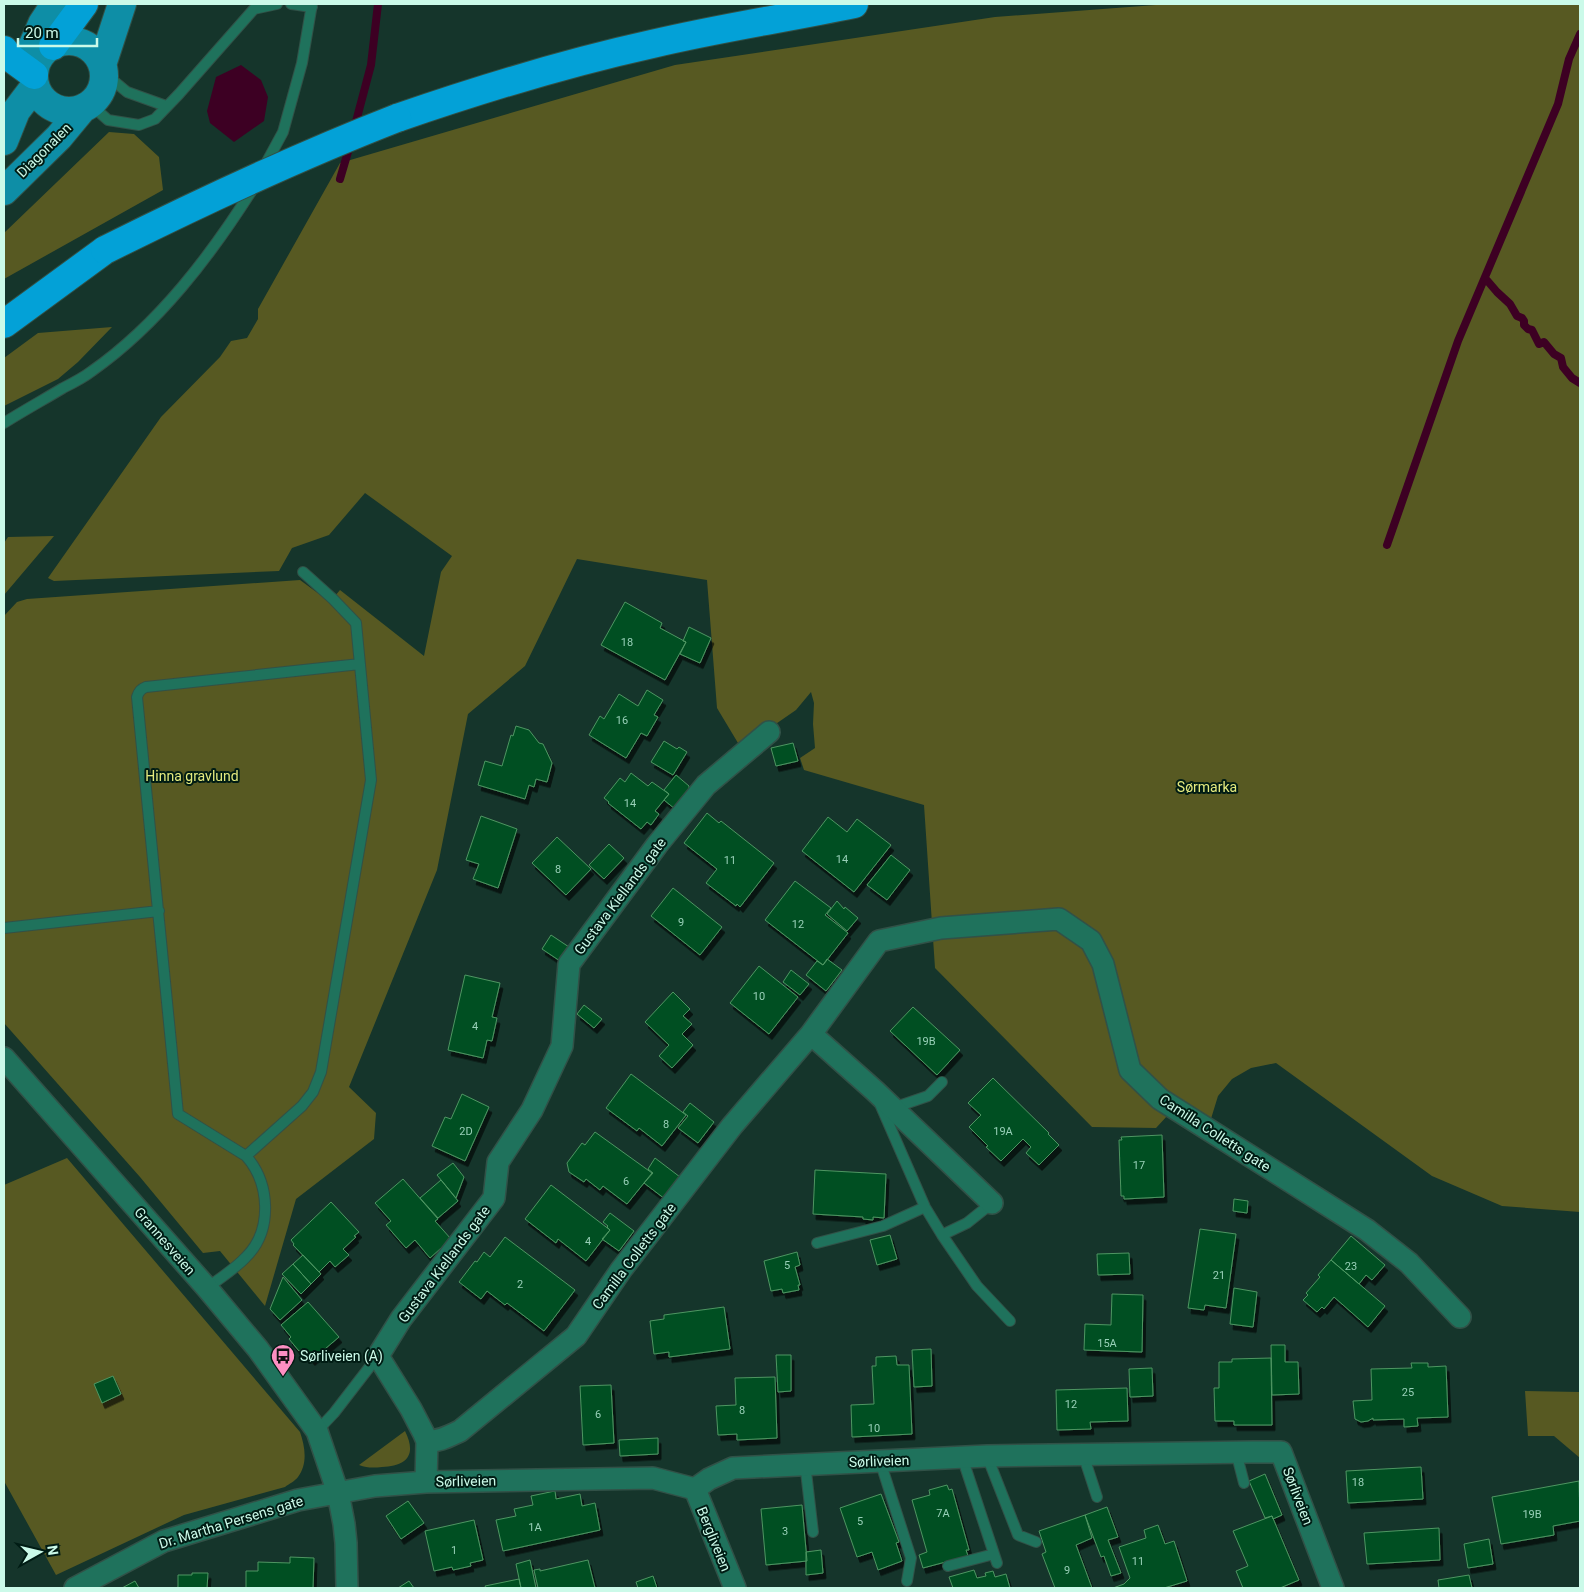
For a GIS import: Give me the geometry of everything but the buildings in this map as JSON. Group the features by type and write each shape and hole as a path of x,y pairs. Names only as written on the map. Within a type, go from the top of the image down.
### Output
{"highway":[{"path":"52,46 84,4"},
{"path":"4,302 63,270 262,173 397,118 472,93 596,57 712,30 854,4"},
{"path":"4,50 8,56 35,77"},
{"path":"4,324 105,250"}],"main road":[{"path":"4,141 16,112 35,77 41,55 52,46 62,42 72,42 82,44 90,49 97,56 102,68 103,84 98,95 86,106 72,111 60,110 49,105 41,97 35,77 32,47 42,24 55,4"},
{"path":"102,68 122,4"},
{"name":"Diagonalen","path":"4,190 59,137 86,106"}],"street":[{"name":"Gustava Kiellands gate","path":"378,1356 401,1319 494,1198 498,1162 532,1110 562,1046 569,964 658,845 706,785 769,732"},
{"name":"Camilla Colletts gate","path":"427,1441 434,1442 460,1431 576,1336 620,1270 658,1224 732,1126 810,1034 879,941 941,928 1059,919 1091,941 1103,964 1130,1070 1160,1098 1367,1230 1409,1263 1460,1317"},
{"path":"810,1034 875,1091 992,1203"},
{"name":"Grannesveien","path":"4,1058 207,1288 258,1349 317,1431 338,1493 346,1543 347,1588"},
{"path":"378,1356 411,1409 427,1441 426,1482"},
{"name":"Sørliveien","path":"338,1493 375,1486 426,1482 653,1478 694,1489 709,1479 733,1468 806,1463 987,1456 1281,1452 1333,1588"},
{"name":"Bergliveien","path":"694,1489 735,1588"},
{"name":"Dr. Martha Persens gate","path":"75,1588 164,1541 298,1500 338,1493"}],"lane":[{"path":"86,106 108,120 139,125 155,119 254,9 276,4"},
{"path":"4,423 92,372 137,335 173,297 229,226 257,181 282,132 302,63 312,5 292,4"},
{"path":"102,68 127,92 166,106"},
{"path":"246,1156 302,1106 313,1092 321,1072 371,780 356,623 303,572"},
{"path":"207,1288 246,1258 256,1245 263,1228 266,1210 258,1174 246,1156 178,1114 137,702 138,692 146,687 360,664"},
{"path":"4,928 158,911"},
{"path":"892,1108 928,1096 942,1082"},
{"path":"875,1091 925,1207 977,1286 1010,1321"},
{"path":"942,1235 967,1223 992,1203"},
{"path":"817,1243 883,1226 925,1207"},
{"path":"317,1431 334,1413 378,1356"},
{"path":"1236,1452 1244,1483"},
{"path":"1083,1454 1096,1497"},
{"path":"987,1456 1018,1535 1036,1542"},
{"path":"948,1566 995,1559 962,1457"},
{"path":"880,1461 904,1547 911,1558 907,1581"},
{"path":"806,1463 813,1532"}],"green space":[{"path":"1169,4 1580,4 1580,1212 1502,1206 1432,1176 1276,1063 1251,1068 1232,1079 1218,1096 1210,1122 1180,1102 1156,1128 1092,1127 935,968 924,805 804,770 800,758 815,748 814,703 811,692 796,710 741,748 717,708 707,580 577,559 525,666 468,714 437,870 349,1087 376,1113 374,1139 296,1199 265,1306 220,1251 203,1253 140,1177 4,1023 4,616 17,602 27,599 300,580 330,602 340,590 424,656 441,572 452,556 365,493 329,535 292,548 279,571 54,581 48,578 161,417 220,357 231,341 247,338 258,319 258,309 340,163 675,65 995,17"},
{"path":"109,132 134,134 159,157 163,190 4,279 4,233"},
{"path":"112,327 78,362 58,379 4,406 4,358 38,333"},
{"path":"54,536 4,595 4,543 8,537"},
{"path":"67,1158 300,1432 305,1455 298,1477 285,1487 184,1515 56,1575 4,1481 4,1185"},
{"path":"1525,1391 1580,1392 1580,1458 1554,1436 1528,1436"},
{"path":"405,1431 410,1453 403,1461 391,1466 367,1467 359,1465"}],"shaded area":[{"path":"241,65 261,80 268,97 264,121 234,142 210,123 207,111 216,77"}],"waterway":[{"path":"354,129 371,65 378,4"},
{"path":"1387,545 1458,341 1558,104 1569,59 1580,34"},
{"path":"340,179 350,145"},
{"path":"1485,278 1510,304 1517,316 1522,318 1524,325 1532,330 1539,344 1544,342 1554,354 1561,358 1563,367 1572,378 1580,383"}],"place":[{"name":"Sørliveien (A)","path":"283,1377"}],"park label":[{"name":"Hinna gravlund","path":"192,776"},
{"name":"Sørmarka","path":"1207,787"}]}
